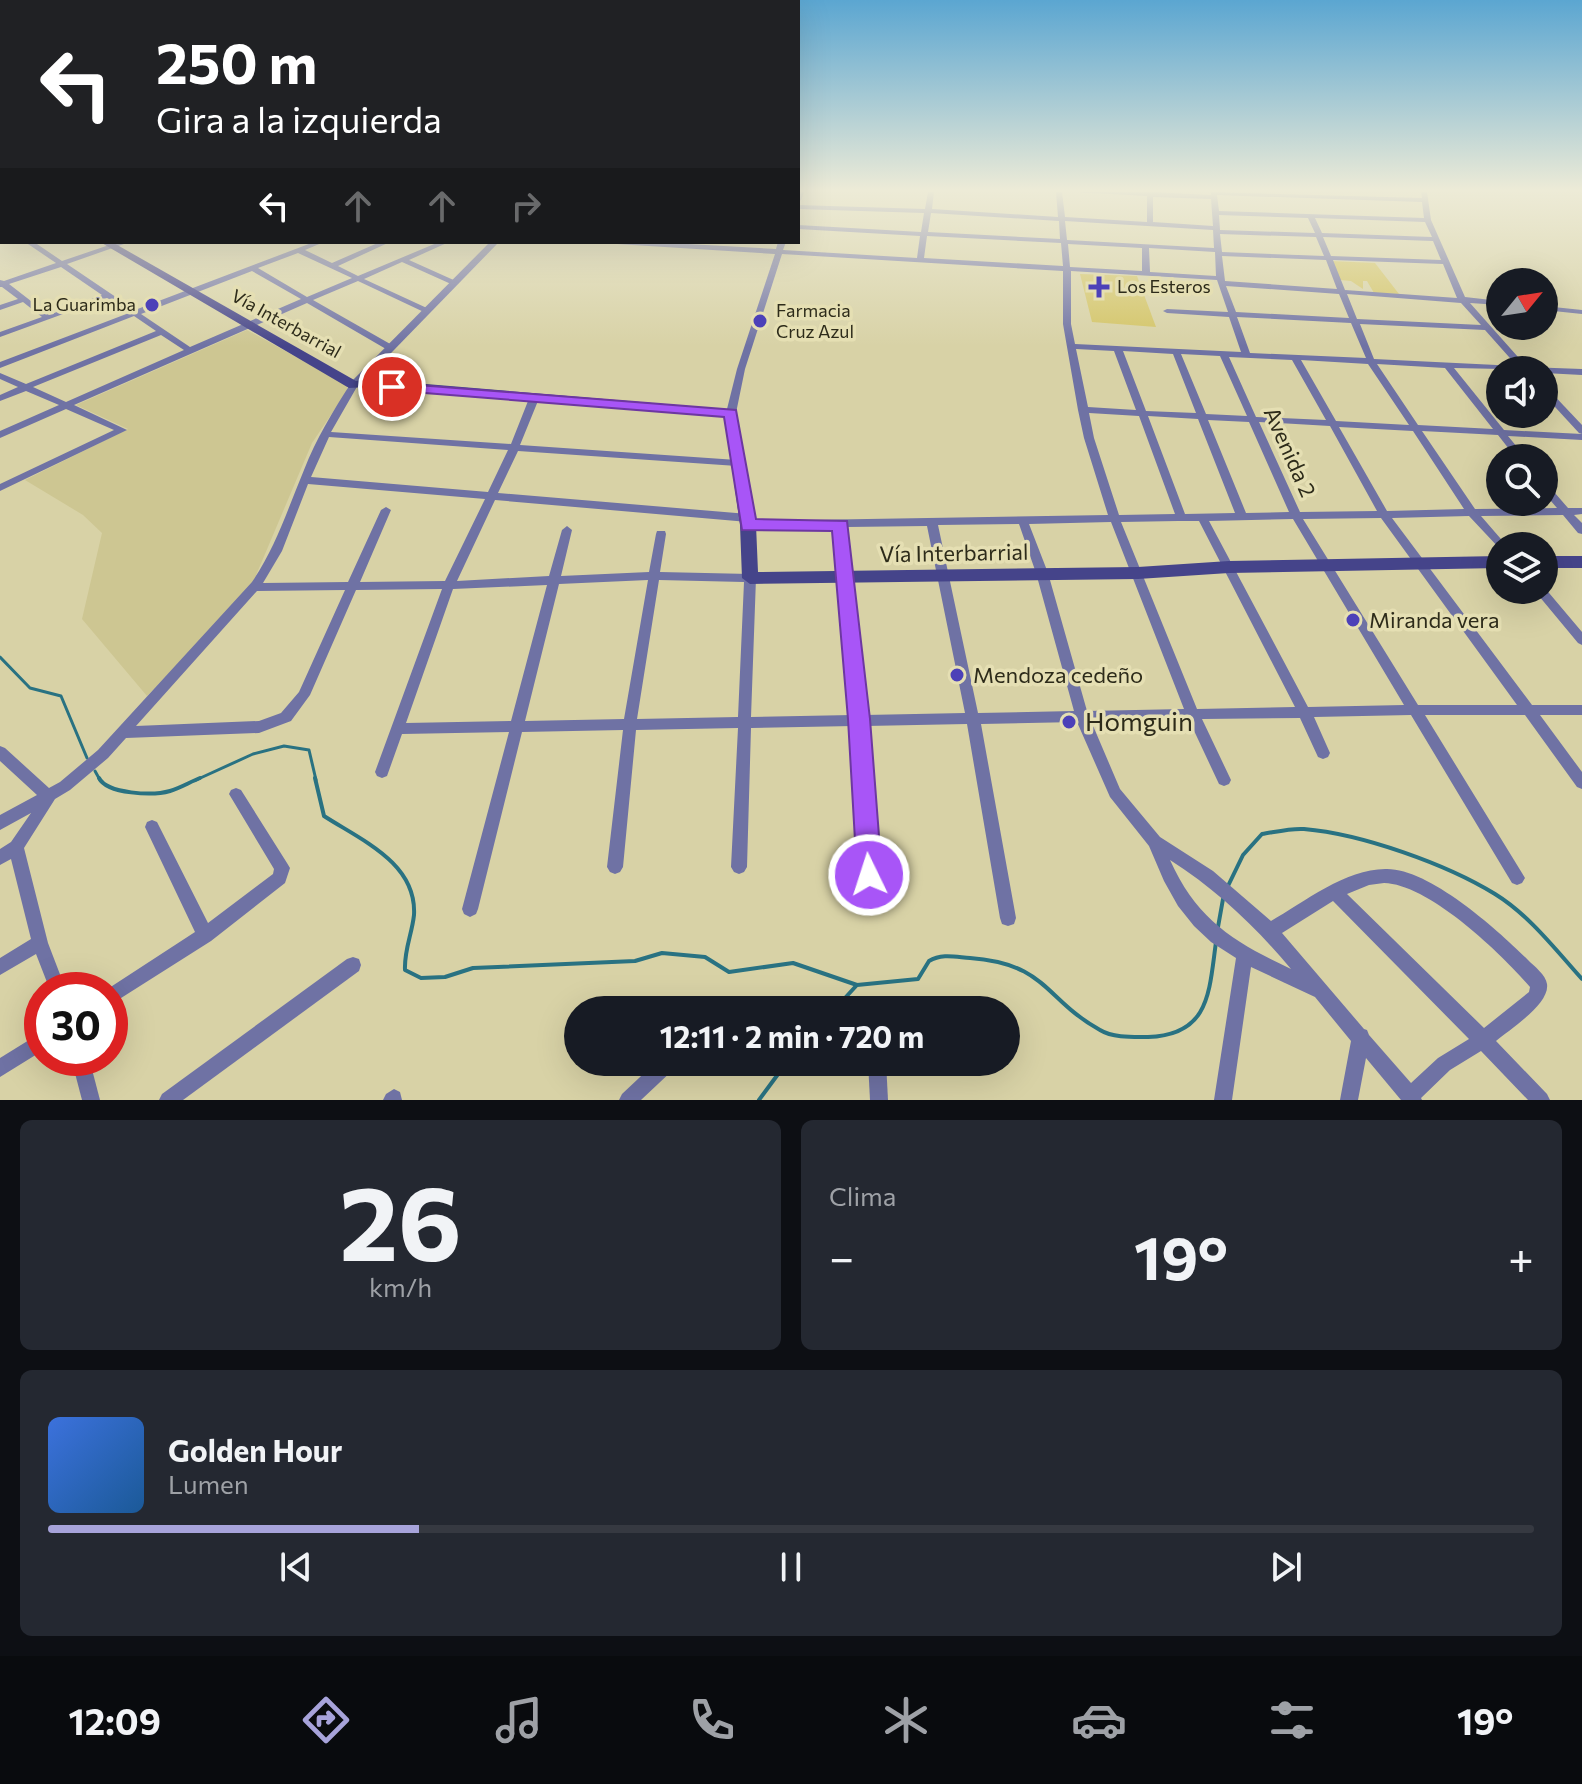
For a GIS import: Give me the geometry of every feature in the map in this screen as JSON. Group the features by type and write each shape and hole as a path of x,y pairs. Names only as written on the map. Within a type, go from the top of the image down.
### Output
{"main road":[{"name":"Vía Interbarrial","path":"117,244 251,323 360,382 731,413"},
{"path":"731,413 748,522 750,578"},
{"name":"Vía Interbarrial","path":"750,578 1138,573 1229,567 1486,562"},
{"path":"1558,562 1582,562"}],"street":[{"path":"920,260 922,243"},
{"path":"1063,243 1067,269 1066,311 1071,346 1083,410 1115,520 1193,715 1224,780"},
{"path":"1118,243 1218,252 1446,262"},
{"path":"1218,243 1221,281 1246,354"},
{"path":"1321,243 1371,361 1472,513 1489,532"},
{"path":"1438,243 1461,298 1486,326"},
{"path":"32,244 189,350"},
{"path":"1,283 112,244"},
{"path":"0,365 314,244"},
{"path":"332,266 382,244"},
{"path":"0,435 251,323 441,244"},
{"path":"0,823 49,797 81,774 257,587 325,434 360,382 389,347 493,244"},
{"path":"653,244 1146,274 1486,301"},
{"path":"731,413 741,369 781,244"},
{"path":"1145,245 1146,274"},
{"path":"298,250 426,311"},
{"path":"405,261 454,282"},
{"path":"252,268 389,347"},
{"path":"1,283 48,318"},
{"path":"0,335 107,296"},
{"path":"0,308 24,299"},
{"path":"1558,309 1582,312"},
{"path":"1167,311 1486,328"},
{"path":"0,398 161,332"},
{"path":"1499,340 1513,356"},
{"path":"1071,346 1486,367"},
{"path":"1118,349 1182,519"},
{"path":"1176,351 1242,517"},
{"name":"Avenida 2","path":"1223,353 1296,516 1517,878"},
{"path":"1295,357 1384,514 1582,783"},
{"path":"1447,365 1510,444"},
{"path":"1558,371 1582,372"},
{"path":"0,376 122,430 0,488"},
{"path":"382,772 449,585 514,448 535,396"},
{"path":"1558,406 1582,434"},
{"path":"1083,410 1582,434"},
{"path":"325,434 737,463"},
{"path":"304,480 748,522 841,525 1582,511"},
{"path":"1558,505 1582,530"},
{"path":"123,732 259,727 286,717 304,695 386,510"},
{"path":"1203,519 1323,753"},
{"path":"1023,521 1042,573 1082,717 1115,793 1155,842 1181,900 1201,925 1224,944 1322,992"},
{"path":"932,523 973,718 1008,918"},
{"path":"841,525 859,719 871,906"},
{"path":"470,909 567,530"},
{"path":"615,867 630,724 661,534"},
{"path":"257,587 449,585 653,576 750,578 739,867"},
{"path":"1552,604 1582,640"},
{"path":"397,729 1414,710 1582,710"},
{"path":"0,752 49,797"},
{"path":"128,985 205,935 280,878 282,868 236,794"},
{"path":"0,858 16,847 49,797"},
{"path":"152,827 205,935"},
{"path":"1155,842 1208,876 1270,931 1412,1098 1444,1064 1483,1040 1536,997 1539,985 1528,969 1462,914 1412,881 1392,876 1362,878 1270,931"},
{"path":"16,847 40,943 51,972"},
{"path":"1334,892 1541,1100"},
{"path":"0,967 40,943"},
{"path":"1223,1100 1245,955"},
{"path":"168,1100 353,965"},
{"path":"1349,1100 1361,1036"},
{"path":"0,1068 24,1053"},
{"path":"85,1076 91,1100"},
{"path":"628,1100 654,1076"},
{"path":"878,1076 879,1100"}],"shaded area":[{"path":"1331,261 1375,263 1399,294 1374,293 1367,281 1363,281 1363,289 1351,281 1340,280"},
{"path":"1080,274 1137,276 1156,327 1092,322"},
{"path":"247,330 347,385 347,391 312,443 251,587 147,696 82,619 102,533 83,515 25,480 128,429 76,405"}],"waterway":[{"path":"0,657 30,688 61,696 87,758"},
{"path":"196,780 253,754 284,746 309,750 316,780"},
{"path":"95,771 100,780"},
{"path":"99,778 120,790 153,793 170,791 200,778"},
{"path":"315,778 324,816 384,855 406,881 413,897 414,915 405,970 421,978 445,977 473,968 635,961 662,953 705,957 729,972 793,963 857,985 918,979 929,961 954,956 1015,967 1031,975 1067,1007 1105,1033 1148,1037 1184,1028 1203,1008 1216,942"},
{"path":"1227,888 1243,855 1262,834 1304,829 1351,837 1403,852 1453,872 1495,894 1530,922 1582,979"},
{"path":"1218,927 1223,899"},
{"path":"847,996 856,986"},
{"path":"759,1100 777,1076"}],"place":[{"name":"Los Esteros","path":"1099,287"},
{"name":"La Guarimba","path":"152,305"},
{"name":"Farmacia Cruz Azul","path":"760,321"},
{"name":"Miranda vera","path":"1353,620"},
{"name":"Mendoza cedeño","path":"957,675"},
{"name":"Homguin","path":"1069,722"}],"route":[{"path":"392,387 731,413 748,525 841,525 859,719 869,875"}]}
